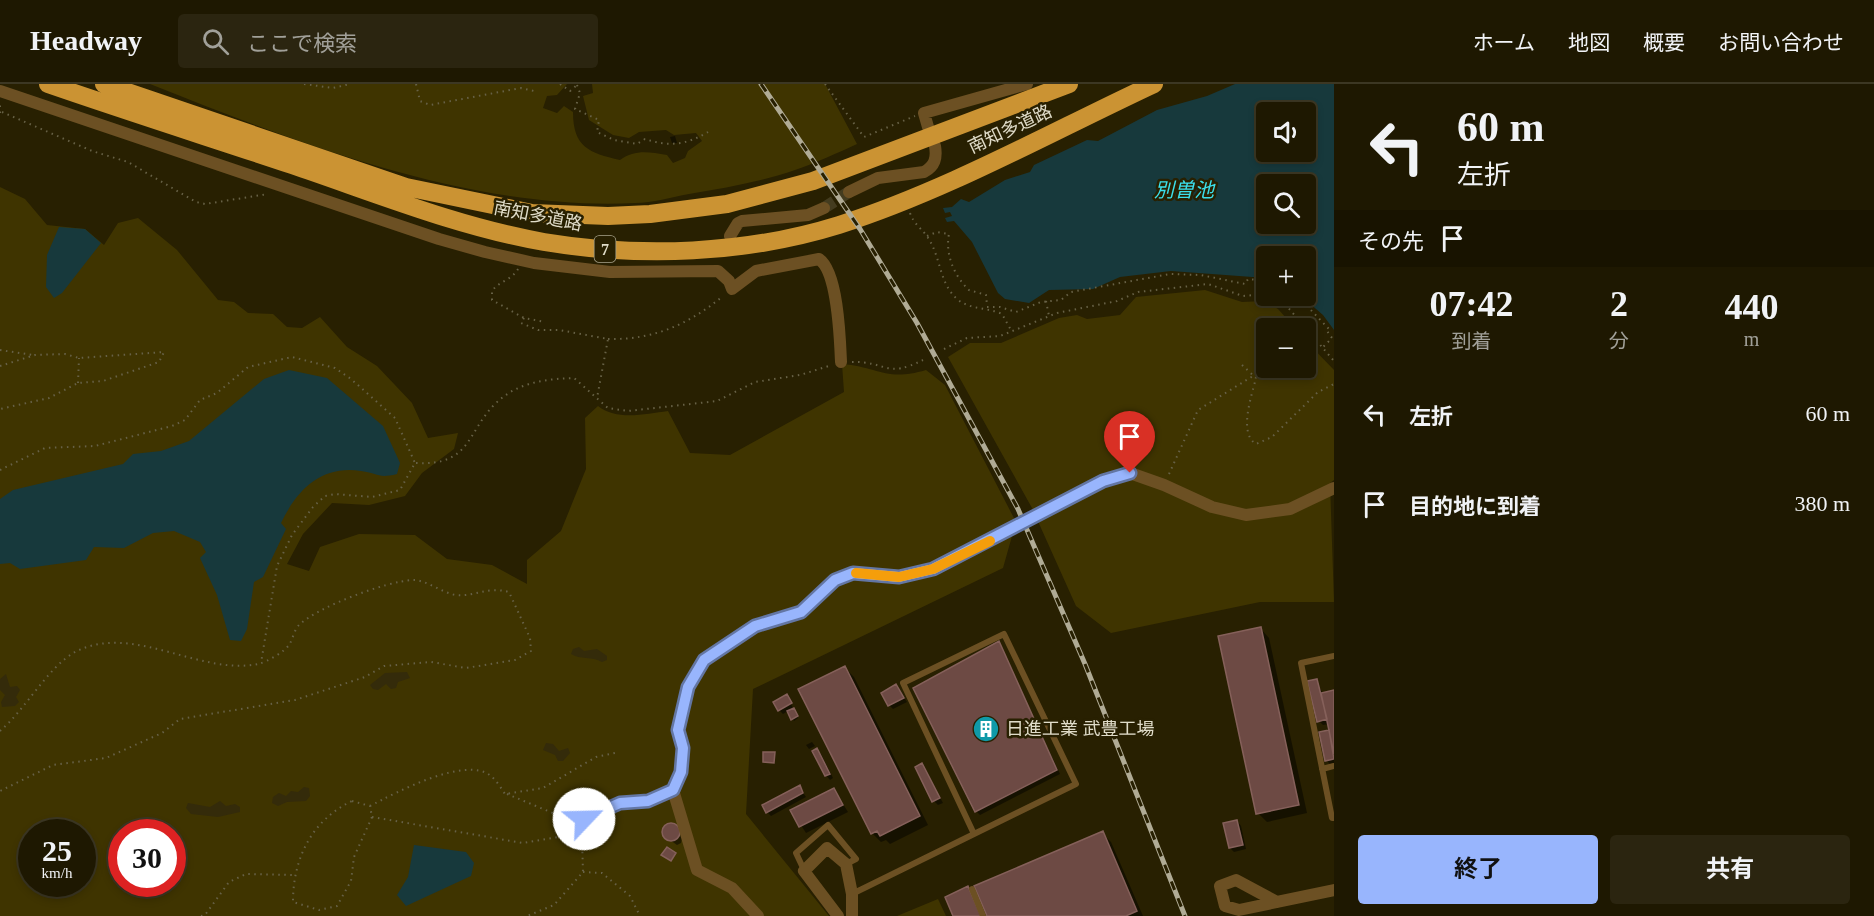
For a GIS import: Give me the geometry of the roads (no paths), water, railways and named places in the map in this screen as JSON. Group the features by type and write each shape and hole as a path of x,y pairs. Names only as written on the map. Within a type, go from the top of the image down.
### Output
{"highway":[{"name":"南知多道路","path":"48,84 372,192 505,233 579,246 672,251 751,244 839,225 954,179 1154,84"},
{"name":"南知多道路","path":"104,84 406,187 532,213 608,216 704,208 813,181 1069,84"}],"street":[{"path":"928,128 924,113 1027,84"},
{"path":"0,91 439,239 519,259 610,272 719,266 732,289 756,272 819,259 828,270 836,304 841,362"},
{"path":"849,192 878,178 924,172 930,169 935,162 935,146"},
{"path":"730,236 738,223 742,221 808,215 824,208"},
{"path":"758,916 732,888 697,870 673,790 681,772 683,748 678,730 688,687 704,660 755,626 801,612 835,580 853,573 899,577 933,569 1103,481 1130,473 1164,485 1212,507 1246,515 1290,509 1334,488"},
{"path":"584,819 620,803 648,801 673,790"},
{"path":"838,916 804,871 827,848 846,864 852,894 852,916"},
{"path":"1277,902 1334,890"}],"lane":[{"path":"852,894 1076,784 1004,633 903,683 974,834"},
{"path":"1334,656 1301,663 1332,818 1334,818"},
{"path":"1322,769 1334,766"},
{"path":"804,871 796,853 828,825 856,859 846,864"},
{"path":"972,889 983,916"}],"water":[{"name":"別曽池","path":"1235,84 1334,84 1334,330 1313,306 1316,306 1316,246 1256,246 1256,277 1171,271 1120,277 1093,289 1049,290 1029,303 1005,299 998,293 972,242 954,221 947,222 945,218 952,216 950,212 945,213 943,208 952,207 961,199 969,202 1005,180 1030,172 1034,165 1087,140 1098,141 1157,110 1207,96"},
{"path":"59,227 85,229 101,243 62,293 54,298 46,287 47,255"},
{"path":"289,370 327,378 383,426 400,463 397,474 385,476 347,470 334,472 322,476 303,490 281,523 286,529 263,577 254,582 247,629 241,641 230,640 217,595 200,558 206,552 200,542 174,531 153,533 124,548 94,547 86,560 20,569 10,563 0,564 0,499 13,490 123,464 133,454 161,451 189,441 264,379"},
{"path":"414,845 466,852 474,863 471,876 406,906 397,895 408,877"}],"tunnel":[{"path":"824,208 849,192"}],"railway":[{"path":"761,84 860,229 917,323 1018,509 1085,664 1185,916"}],"place":[{"name":"日進工業 武豊工場","path":"986,729"}]}
